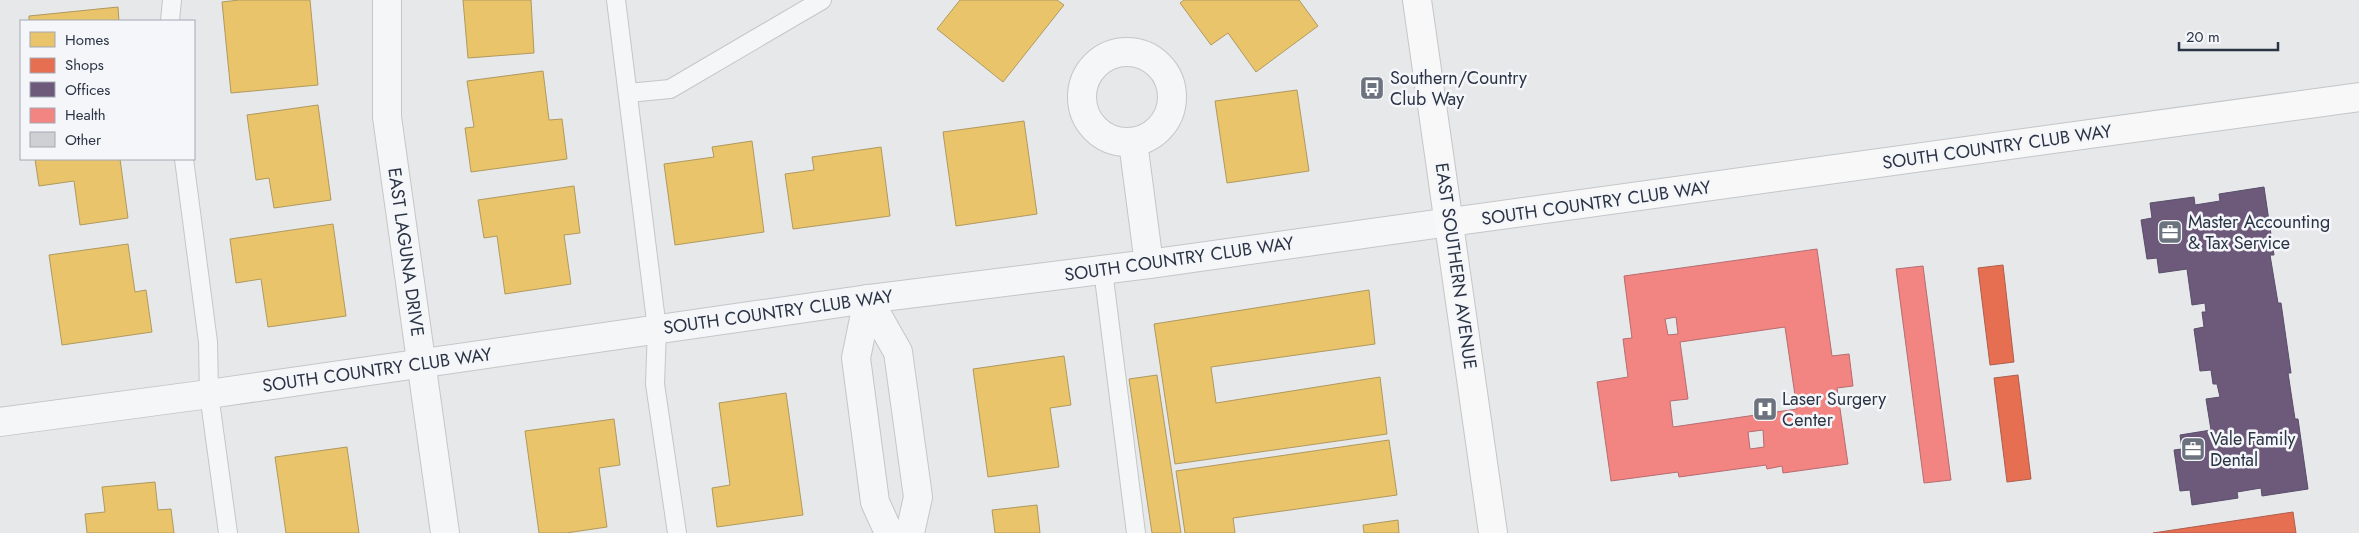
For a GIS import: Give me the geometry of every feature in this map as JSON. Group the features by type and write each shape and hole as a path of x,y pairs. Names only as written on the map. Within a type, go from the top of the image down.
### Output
{"street":[{"name":"EAST LAGUNA DRIVE","path":"387,0 387,117 445,533"},
{"name":"EAST SOUTHERN AVENUE","path":"1417,0 1493,533"},
{"name":"SOUTH COUNTRY CLUB WAY","path":"0,422 209,394 868,299 1149,264 2359,97"},
{"path":"1133,142 1149,264"},
{"path":"868,299 856,358 874,502 889,533"},
{"path":"868,299 898,352 918,497 910,533"}],"lane":[{"path":"170,20 172,0"},
{"path":"616,0 657,329 656,384 677,533"},
{"path":"628,94 670,88 822,0"},
{"path":"184,160 208,342 209,394 228,533"},
{"path":"1103,270 1136,533"}],"building: Homes":[{"path":"239,0 310,0 318,85 231,93 222,2"},
{"path":"463,0 531,0 534,53 468,58"},
{"path":"960,0 1057,0 1064,5 1003,82 937,29"},
{"path":"1184,0 1299,0 1318,26 1256,72 1228,33 1211,45 1180,3"},
{"path":"118,7 119,20 29,20 29,16"},
{"path":"543,71 549,120 562,119 567,159 471,172 465,128 474,127 467,81"},
{"path":"1297,90 1309,171 1227,183 1215,101"},
{"path":"318,105 331,200 274,208 269,178 256,180 247,115"},
{"path":"1024,121 1037,214 956,226 943,132"},
{"path":"752,141 764,232 675,245 664,164 714,157 712,147"},
{"path":"881,147 890,216 793,229 785,174 814,170 812,157"},
{"path":"35,160 120,160 128,218 80,225 74,181 39,186"},
{"path":"574,186 580,233 564,235 571,284 505,294 497,236 484,238 478,200"},
{"path":"333,224 346,316 268,327 261,279 236,283 230,239"},
{"path":"128,244 135,292 146,290 152,332 62,345 49,255"},
{"path":"1369,290 1375,344 1211,367 1216,403 1380,377 1387,434 1175,464 1154,324"},
{"path":"1064,356 1071,405 1050,408 1059,467 988,477 973,369"},
{"path":"1157,375 1181,533 1152,533 1129,379"},
{"path":"786,393 803,515 717,527 712,488 730,485 719,403"},
{"path":"614,419 620,465 599,468 607,527 566,533 539,533 525,431"},
{"path":"1389,440 1397,495 1233,518 1235,533 1185,533 1176,471"},
{"path":"347,447 359,533 286,533 275,457"},
{"path":"155,482 158,510 171,509 174,533 87,533 85,514 105,512 102,487"},
{"path":"1037,505 1040,533 995,533 992,510"},
{"path":"1398,520 1399,533 1364,533 1363,525"}],"building: Shops":[{"path":"2003,265 2014,362 1990,365 1978,268"},
{"path":"2018,375 2031,479 2007,482 1994,378"},
{"path":"2293,512 2296,533 2153,533"}],"building: Offices":[{"path":"2264,187 2274,255 2270,255 2278,303 2281,303 2291,373 2288,373 2295,419 2298,419 2308,489 2262,496 2261,488 2237,492 2238,498 2192,505 2190,490 2180,491 2174,450 2182,449 2180,435 2211,430 2206,399 2220,397 2217,384 2213,384 2211,370 2200,371 2194,329 2204,327 2202,312 2206,312 2205,303 2192,305 2187,269 2159,273 2157,258 2147,259 2141,220 2152,218 2150,203 2194,197 2195,205 2220,201 2219,194"}],"building: Health":[{"path":"1817,249 1832,356 1849,354 1853,386 1837,388 1848,464 1783,473 1782,466 1767,469 1766,465 1679,477 1678,472 1611,481 1597,382 1628,377 1623,339 1632,338 1624,276","holes":["1676,317 1678,334 1668,335 1665,319","1785,327 1797,409 1673,427 1670,401 1688,399 1680,342","1763,430 1764,447 1750,449 1748,432"]},
{"path":"1923,266 1951,480 1924,483 1896,269"}],"building: Other":[{"path":"1377,80 1379,95 1371,96 1369,81"}],"place":[{"name":"Southern/Country Club Way","path":"1372,88"},
{"name":"Master Accounting & Tax Service","path":"2170,232"},
{"name":"Laser Surgery Center","path":"1765,409"},
{"name":"Vale Family Dental","path":"2193,449"}]}
